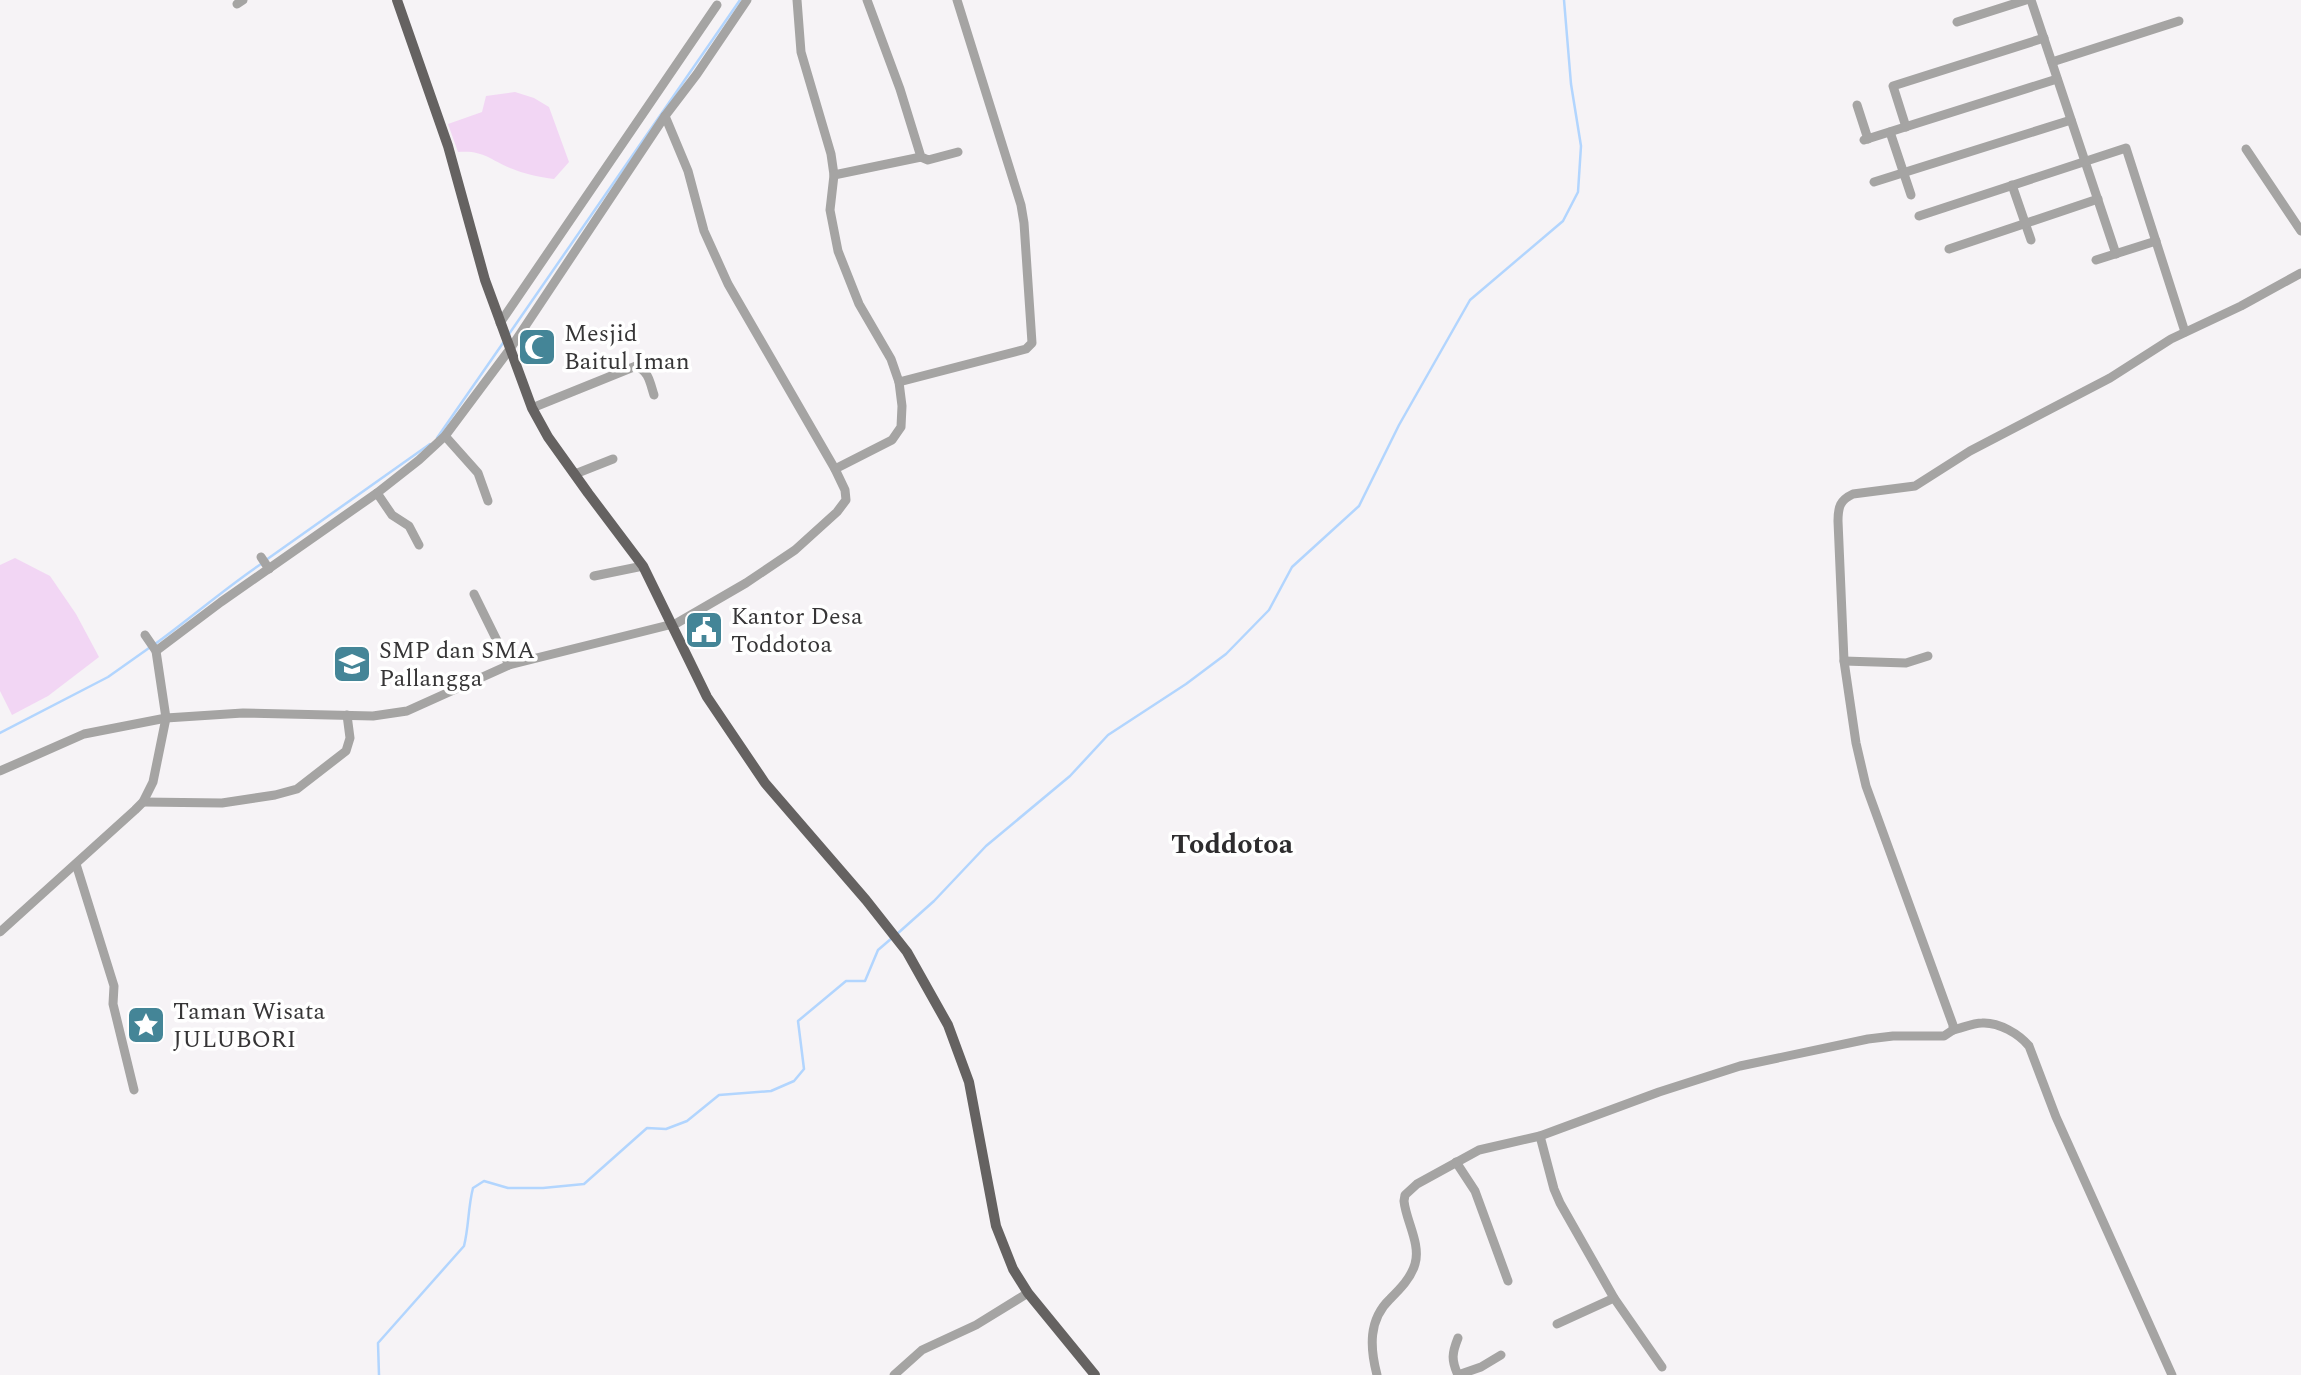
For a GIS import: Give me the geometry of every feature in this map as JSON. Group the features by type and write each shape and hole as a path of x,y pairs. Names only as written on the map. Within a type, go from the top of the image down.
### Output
{"main road":[{"path":"397,0 448,146 485,280 532,408 575,474 643,566 707,697 765,783 907,952 948,1025 970,1082 996,1226 1013,1269 1028,1293 1095,1375"}],"street":[{"path":"506,337 747,0"},
{"path":"797,0 800,52 827,135 834,175 830,210 838,251 859,304 883,342 899,382 903,416 901,427 889,442 835,469"},
{"path":"867,0 900,89 921,158"},
{"path":"899,382 1026,349 1032,343 1021,205 957,0"},
{"path":"1956,22 2028,0 2044,38 2116,254"},
{"path":"155,649 265,563 377,493 445,436 718,5"},
{"path":"2052,62 2179,21"},
{"path":"1906,127 1893,86 2044,38"},
{"path":"1857,105 1866,139 2057,79"},
{"path":"0,771 84,734 166,718 243,713 373,716 407,711 509,665 672,624 775,564 795,550 837,512 844,504 846,495 835,469 728,284 704,231 688,171 665,116"},
{"path":"1874,183 2071,120"},
{"path":"1890,132 1911,195"},
{"path":"1919,216 2126,148 2185,332"},
{"path":"2245,149 2301,231"},
{"path":"834,175 921,158 928,160 958,152"},
{"path":"2012,185 2031,240"},
{"path":"1949,249 2098,200"},
{"path":"2096,260 2156,241"},
{"path":"1953,1030 1954,1025 1923,938 1866,786 1851,720 1844,661 1839,505 1844,498 1867,492 1915,486 1970,452 2100,383 2185,332 2241,306 2301,272"},
{"path":"532,408 636,366 647,375 654,395"},
{"path":"445,436 478,473 488,501"},
{"path":"575,474 613,459"},
{"path":"377,493 392,514 409,526 419,545"},
{"path":"594,576 643,566"},
{"path":"474,594 509,665"},
{"path":"0,932 143,802 153,782 166,718 155,649 146,637"},
{"path":"1844,661 1906,663 1928,656"},
{"path":"143,802 222,803 298,789 346,751 350,738 346,715"},
{"path":"76,864 114,986 113,1004 134,1090"},
{"path":"1377,1375 1372,1346 1375,1319 1409,1277 1416,1263 1405,1195 1417,1184 1479,1150 1540,1136 1659,1092 1740,1066 1868,1039 1944,1036 1953,1030 1982,1023 1992,1024 2023,1039 2029,1046 2056,1117 2172,1375"},
{"path":"1540,1136 1560,1203 1614,1298 1662,1367"},
{"path":"1456,1162 1475,1191 1508,1281"},
{"path":"894,1375 922,1350 976,1325 1028,1293"},
{"path":"1558,1324 1614,1298"},
{"path":"1458,1338 1452,1354 1452,1362 1458,1375 1481,1367 1501,1355"}],"shaded area":[{"path":"515,92 534,98 549,107 569,162 554,179 521,172 480,154 458,152 448,124 482,112 486,96"},
{"path":"15,558 50,576 76,614 99,657 48,696 12,715 0,691 0,565"}],"waterway":[{"path":"509,334 740,0"},
{"path":"897,934 934,901 986,846 1070,776 1108,735 1226,654 1269,610 1292,567 1359,506 1399,425 1470,300 1563,221 1578,192 1581,146 1571,84 1564,0"},
{"path":"437,438 503,343"},
{"path":"266,560 430,444"},
{"path":"155,644 261,564"},
{"path":"0,733 108,677 149,648"},
{"path":"379,1375 378,1343 464,1246 473,1188 484,1181 508,1188 584,1184 647,1128 666,1129 687,1121 719,1095 771,1091 794,1081 804,1069 798,1021 846,981 865,981 878,950 892,938"}],"place":[{"name":"Mesjid Baitul Iman","path":"537,347"},
{"name":"Kantor Desa Toddotoa","path":"704,630"},
{"name":"SMP dan SMA Pallangga","path":"352,664"},
{"name":"Taman Wisata JULUBORI","path":"146,1025"}],"district":[{"name":"Toddotoa","path":"1232,843"}]}
